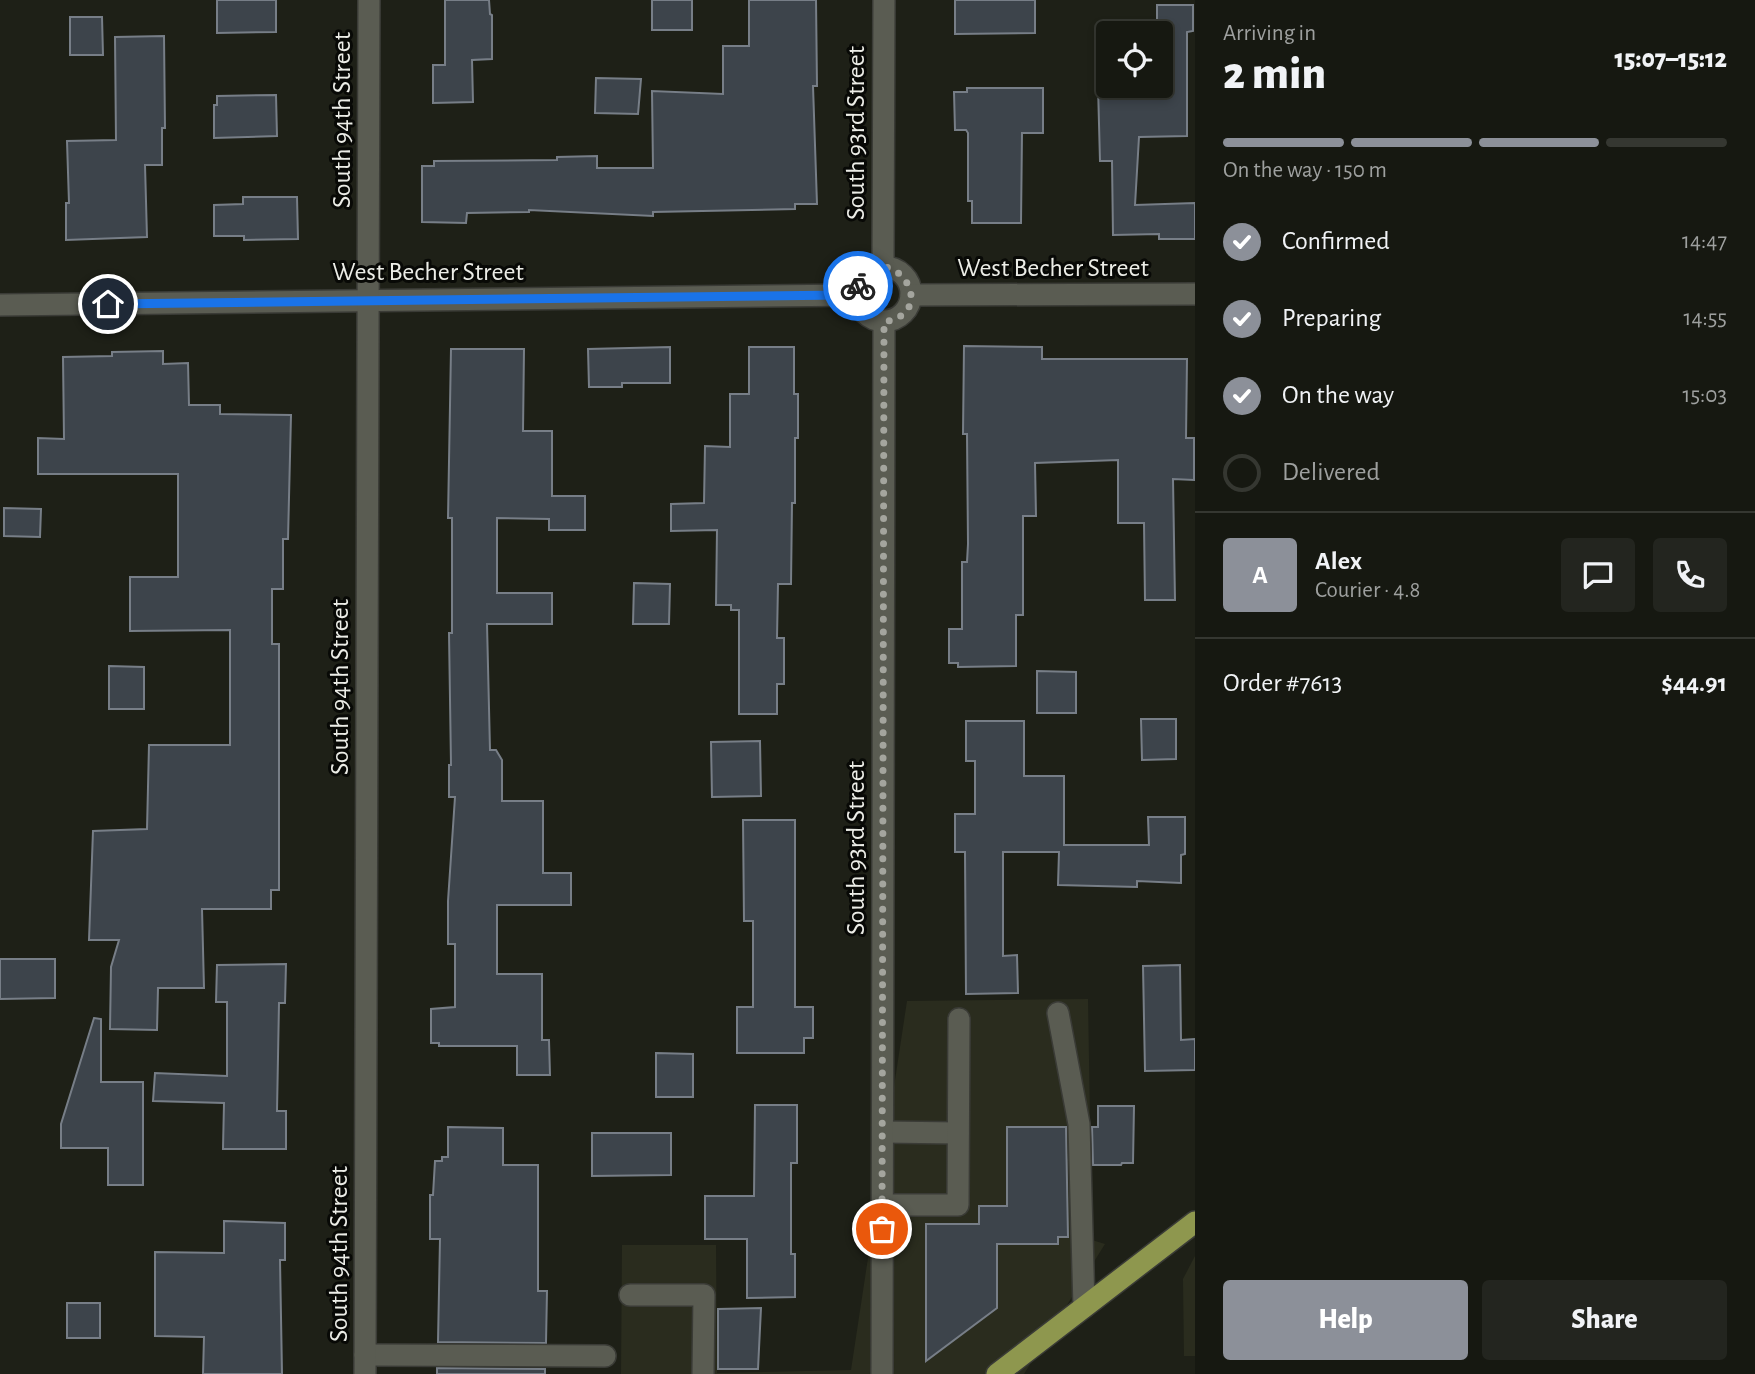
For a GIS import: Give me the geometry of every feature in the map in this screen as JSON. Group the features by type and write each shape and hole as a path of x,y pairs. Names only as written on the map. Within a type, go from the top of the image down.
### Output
{"main road":[{"path":"997,1374 1195,1222"}],"street":[{"name":"South 94th Street","path":"365,1365 369,0"},
{"name":"South 93rd Street","path":"883,267 884,0"},
{"path":"883,267 894,269 908,280 911,295 903,314 884,322 863,312 857,295 861,279 868,272 883,267"},
{"name":"West Becher Street","path":"911,295 1195,294"},
{"name":"West Becher Street","path":"0,305 857,295"},
{"name":"South 93rd Street","path":"882,1374 884,322"},
{"path":"1058,1013 1079,1124 1084,1307"},
{"path":"882,1205 958,1205 959,1019"},
{"path":"883,1132 958,1133"},
{"path":"630,1295 704,1295 703,1374"},
{"path":"365,1365 605,1356"}],"shaded area":[{"path":"1088,999 1092,1240 1105,1244 1024,1374 621,1374 622,1245 716,1245 717,1373 851,1370 907,1001"},
{"path":"1195,1256 1195,1356 1184,1356 1183,1279"}],"building":[{"path":"217,0 276,0 276,32 217,33"},
{"path":"445,0 489,0 492,15 492,59 472,60 473,102 433,103 433,65 445,65"},
{"path":"652,0 692,0 692,30 652,30"},
{"path":"749,0 816,0 817,86 813,86 817,204 795,204 795,209 653,212 653,216 529,210 467,213 466,223 422,222 422,166 434,166 434,161 557,160 557,157 597,156 597,168 653,168 652,91 723,94 723,46 749,46"},
{"path":"955,0 1035,0 1035,33 955,34"},
{"path":"1157,5 1193,5 1193,31 1187,32 1187,136 1139,137 1135,205 1195,203 1195,239 1159,239 1159,234 1113,235 1112,161 1100,161 1098,98 1173,98 1173,21 1157,21"},
{"path":"70,17 102,17 103,55 70,55"},
{"path":"164,36 165,128 162,128 162,165 145,165 147,237 66,240 66,203 69,203 67,141 116,140 115,37"},
{"path":"596,78 641,79 638,114 595,113"},
{"path":"967,88 1043,88 1043,133 1022,133 1021,223 972,223 972,201 968,201 968,133 966,130 955,130 954,92 967,92"},
{"path":"276,95 277,136 214,138 214,105 217,105 217,96"},
{"path":"243,197 297,197 298,239 244,240 244,236 214,236 214,205 243,204"},
{"path":"964,346 1042,347 1042,359 1187,359 1186,438 1194,438 1194,480 1173,479 1175,600 1145,600 1144,523 1118,523 1118,460 1035,463 1036,516 1023,516 1023,615 1016,615 1016,666 958,667 958,663 949,663 949,629 962,629 962,562 967,562 968,544 967,434 963,434"},
{"path":"670,347 670,383 622,383 622,387 589,387 588,349"},
{"path":"749,347 794,347 794,394 798,394 791,584 778,584 777,638 784,638 784,684 777,684 777,714 739,714 739,610 731,610 731,605 716,605 717,530 671,531 671,504 704,503 705,446 730,447 730,394 749,394"},
{"path":"451,349 524,349 523,431 552,431 552,496 585,496 585,530 549,530 549,519 497,518 497,593 552,593 552,624 487,624 490,750 496,750 502,760 502,801 543,801 543,873 571,873 571,905 497,905 497,974 542,974 542,1040 549,1040 550,1075 517,1075 517,1046 439,1046 439,1043 431,1043 431,1009 455,1007 455,944 448,944 455,797 449,797 449,633 452,633 452,518 448,518"},
{"path":"163,351 163,364 188,363 189,405 220,405 220,414 291,415 288,539 283,539 283,589 272,589 272,644 279,644 279,890 271,890 271,909 202,909 204,988 158,988 157,1030 110,1029 111,967 119,940 89,940 93,831 147,829 149,745 230,745 230,630 130,631 130,577 178,577 178,474 38,474 38,438 64,439 63,357"},
{"path":"4,508 41,509 40,537 4,536"},
{"path":"634,583 670,584 669,624 633,624"},
{"path":"109,666 144,667 144,709 109,709"},
{"path":"1037,671 1076,672 1076,713 1037,713"},
{"path":"1141,719 1176,719 1176,759 1142,760"},
{"path":"966,721 1024,721 1024,776 1064,776 1064,845 1149,845 1148,817 1185,817 1185,854 1181,855 1181,883 1137,881 1137,887 1058,885 1059,852 1003,852 1003,956 1017,955 1018,993 966,994 965,852 955,852 955,814 975,814 975,761 966,761"},
{"path":"760,741 761,796 712,797 711,742"},
{"path":"743,820 795,820 795,1007 813,1007 813,1038 804,1038 804,1053 737,1053 737,1007 753,1007 753,921 744,921"},
{"path":"0,959 55,959 55,998 0,999"},
{"path":"286,964 285,1003 279,1003 277,1111 286,1111 286,1149 223,1149 224,1103 153,1101 155,1073 227,1076 227,1002 216,1002 217,965"},
{"path":"1180,965 1181,1040 1195,1039 1195,1070 1145,1071 1143,966"},
{"path":"94,1018 101,1019 101,1082 143,1082 143,1185 108,1185 108,1148 61,1148 61,1124"},
{"path":"656,1053 693,1054 693,1097 656,1097"},
{"path":"755,1105 797,1105 797,1163 791,1163 791,1254 795,1254 795,1297 747,1298 747,1239 705,1239 705,1196 754,1196"},
{"path":"1098,1106 1134,1106 1133,1163 1093,1165 1092,1127 1098,1127"},
{"path":"448,1127 503,1128 503,1165 538,1165 538,1291 547,1291 546,1343 438,1342 440,1239 430,1239 430,1195 433,1195 435,1161 448,1157"},
{"path":"1007,1127 1066,1127 1068,1237 1058,1237 1058,1244 997,1244 997,1308 926,1361 926,1224 979,1224 979,1206 1007,1206"},
{"path":"592,1133 671,1133 671,1175 592,1176"},
{"path":"224,1221 285,1223 285,1260 280,1260 282,1374 203,1374 204,1337 155,1336 155,1252 224,1253"},
{"path":"67,1303 100,1303 100,1338 67,1338"},
{"path":"761,1308 758,1369 718,1369 718,1309"},
{"path":"437,1368 545,1369 545,1374 437,1374"}],"way so far":[{"path":"858,286 868,272 883,267 902,274 911,289 911,298 903,314 884,322 882,1229"}],"route":[{"path":"108,304 857,295 858,286"}]}
